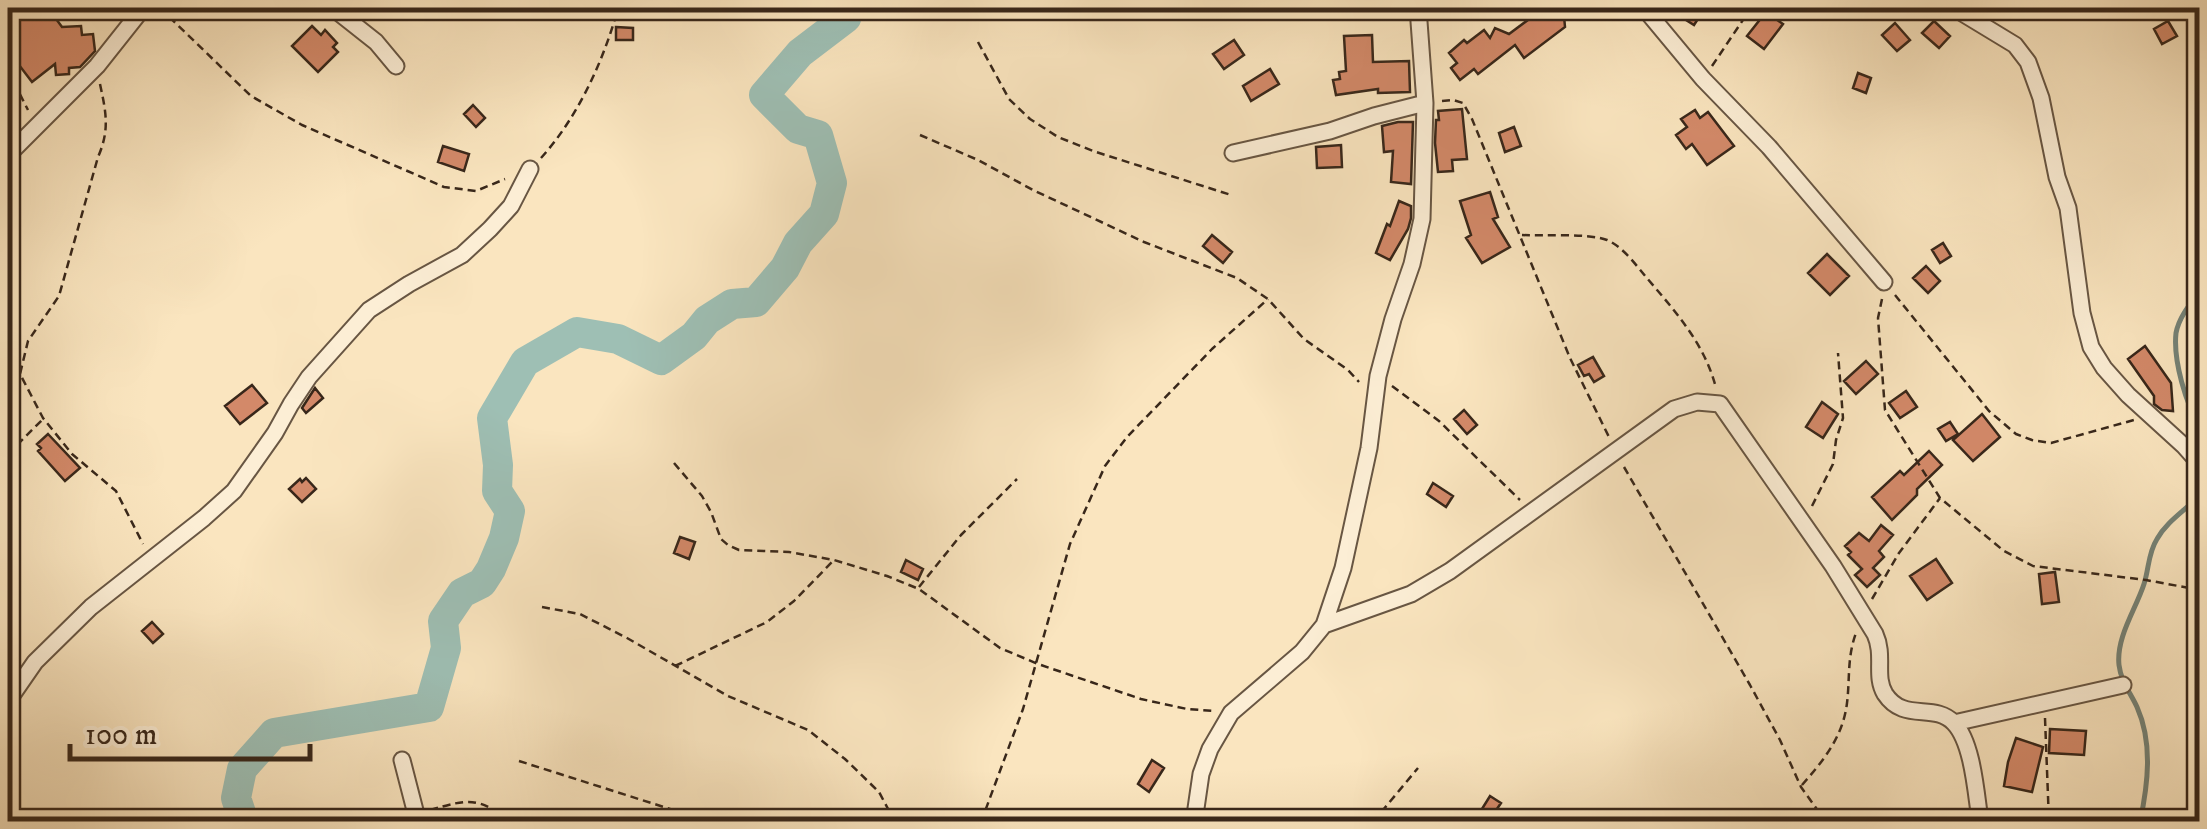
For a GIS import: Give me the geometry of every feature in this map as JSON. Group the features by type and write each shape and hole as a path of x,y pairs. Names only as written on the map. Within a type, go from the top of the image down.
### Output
{"street":[{"path":"11,152 97,66 142,8"},
{"path":"333,8 376,42 396,66"},
{"path":"1194,822 1200,774 1231,712 1302,652 1324,625 1343,568 1369,448 1378,376 1422,219 1425,103 1418,8"},
{"path":"1644,8 1704,80 1769,146 1884,282"},
{"path":"1954,8 2014,45 2028,62 2041,98 2057,177 2068,208 2082,313 2092,346 2104,368 2128,395 2200,464"},
{"path":"1233,153 1330,131 1425,103"},
{"path":"8,701 35,662 92,607 234,491 310,377 369,310 462,255 511,206 530,169"},
{"path":"1324,625 1411,594 1496,539 1674,410 1698,402 1720,404 1862,614 1880,646 1880,682 1886,695 1907,712 1945,716 1963,737 1980,821"},
{"path":"1954,724 2124,685"},
{"path":"402,760 418,818"}],"path":[{"path":"160,8 251,96 302,126 444,187 476,191 530,169 557,140 589,82 618,8"},
{"path":"1704,80 1750,8"},
{"path":"978,42 1009,99 1030,120 1058,137 1232,195"},
{"path":"20,374 28,341 59,296 106,139 106,112 97,66"},
{"path":"8,72 36,126"},
{"path":"1425,103 1463,103 1472,119 1570,358 1616,451 1750,685 1801,786 1826,822"},
{"path":"920,135 1144,242 1237,278 1268,299 1304,340 1348,370 1376,402"},
{"path":"8,199 11,152"},
{"path":"1519,235 1606,239 1624,252 1685,324 1712,374 1720,404"},
{"path":"1884,282 1989,411 2016,434 2051,443 2151,415"},
{"path":"1884,282 1878,318 1885,410 1940,498 2004,552 2033,566 2200,590"},
{"path":"981,822 1038,664 1070,544 1105,466 1127,437 1212,348 1268,299"},
{"path":"8,340 43,418 72,454 116,491 151,559"},
{"path":"1804,526 1833,464 1843,418 1838,354"},
{"path":"1378,376 1438,422 1531,511"},
{"path":"8,454 43,418"},
{"path":"674,463 702,496 723,543 739,550 789,552 834,560 887,576 918,589 1000,648 1038,664 1140,699 1187,709 1231,712"},
{"path":"918,589 962,535 1017,478"},
{"path":"1801,786 1827,756 1842,727 1848,703 1850,654 1862,614 1940,498"},
{"path":"675,666 767,622 834,560"},
{"path":"542,606 580,614 728,696 808,730 879,792 895,822"},
{"path":"2044,703 2048,822"},
{"path":"519,761 711,822"},
{"path":"1373,822 1418,768"},
{"path":"418,818 463,801 475,801 511,822"}],"building":[{"path":"16,8 28,8 35,17 48,8 62,27 81,26 82,35 93,34 95,51 80,67 69,68 69,74 56,75 55,64 32,82 8,56 8,14"},
{"path":"1667,8 1705,8 1694,25"},
{"path":"1766,12 1783,24 1764,49 1747,36"},
{"path":"1536,14 1540,19 1564,16 1565,27 1524,58 1515,45 1478,74 1474,69 1460,80 1451,68 1457,63 1449,53 1464,40 1467,43 1484,30 1490,38 1495,28 1509,34"},
{"path":"1934,21 1950,36 1939,48 1922,33"},
{"path":"2168,21 2177,36 2162,44 2154,29"},
{"path":"1895,23 1910,40 1897,51 1882,35"},
{"path":"312,26 321,35 325,30 337,43 333,47 338,52 318,72 292,46"},
{"path":"616,27 633,28 633,40 616,40"},
{"path":"1372,35 1373,62 1409,61 1410,92 1378,93 1378,89 1336,95 1333,80 1340,79 1339,72 1346,71 1344,36"},
{"path":"1234,40 1244,55 1224,69 1213,54"},
{"path":"1270,69 1279,84 1251,101 1243,86"},
{"path":"1858,73 1871,78 1866,93 1853,88"},
{"path":"473,105 485,118 476,127 464,114"},
{"path":"1462,109 1467,159 1452,160 1453,171 1438,172 1438,111"},
{"path":"1695,110 1700,118 1708,112 1734,146 1707,165 1692,144 1686,149 1676,135 1687,127 1681,119"},
{"path":"1413,122 1411,184 1391,182 1393,151 1384,152 1382,126"},
{"path":"1514,127 1521,146 1505,152 1499,133"},
{"path":"1341,145 1342,167 1317,168 1316,147"},
{"path":"443,146 469,154 464,171 438,162"},
{"path":"1490,192 1498,217 1493,219 1510,247 1482,263 1466,238 1471,235 1460,201"},
{"path":"1399,201 1411,206 1411,218 1390,260 1376,253"},
{"path":"1212,235 1232,252 1223,263 1203,246"},
{"path":"1943,243 1951,256 1940,263 1932,250"},
{"path":"1827,254 1849,276 1830,295 1808,273"},
{"path":"1926,266 1940,281 1928,293 1913,278"},
{"path":"2145,346 2171,383 2173,411 2154,404 2154,396 2128,359"},
{"path":"1593,357 1604,376 1594,382 1589,374 1584,376 1578,365"},
{"path":"1866,361 1878,374 1856,394 1844,381"},
{"path":"252,385 267,403 240,424 225,406"},
{"path":"315,388 323,398 306,413 302,408"},
{"path":"1906,391 1917,407 1900,418 1889,403"},
{"path":"1822,402 1838,414 1823,438 1806,427"},
{"path":"1464,410 1477,425 1467,434 1454,419"},
{"path":"1982,414 2000,437 1973,461 1953,440"},
{"path":"1950,422 1958,434 1946,441 1938,429"},
{"path":"48,434 80,468 65,481 38,451 41,448 37,444"},
{"path":"1929,451 1942,465 1892,520 1872,497"},
{"path":"306,478 316,489 302,502 289,489"},
{"path":"1433,483 1453,496 1446,507 1427,494"},
{"path":"1881,525 1893,535 1879,551 1884,557 1873,568 1880,575 1867,587 1855,575 1862,569 1845,546 1859,533 1869,541"},
{"path":"680,537 695,542 689,559 674,553"},
{"path":"1936,559 1952,583 1927,600 1910,576"},
{"path":"906,560 923,569 918,580 901,572"},
{"path":"2055,572 2059,602 2042,604 2039,574"},
{"path":"152,622 163,634 153,643 142,631"},
{"path":"2050,729 2086,731 2084,755 2049,753"},
{"path":"2016,738 2043,747 2032,792 2004,786"},
{"path":"1152,760 1164,768 1149,792 1138,784"},
{"path":"1490,796 1501,803 1484,822 1477,817"}],"waterway":[{"path":"244,822 236,798 242,769 274,733 429,707 446,648 443,621 462,593 482,583 504,538 510,511 497,491 492,418 525,362 577,332 618,339 661,360 732,304 756,302 785,268 798,243 824,214 832,183 818,135 798,129 764,95 800,53 846,18 844,8"},
{"path":"2178,8 2200,26"},
{"path":"2200,291 2185,311 2176,333 2182,382 2200,427"},
{"path":"2140,822 2147,749 2142,721 2120,671 2121,644 2144,584 2154,544 2200,495"}]}
